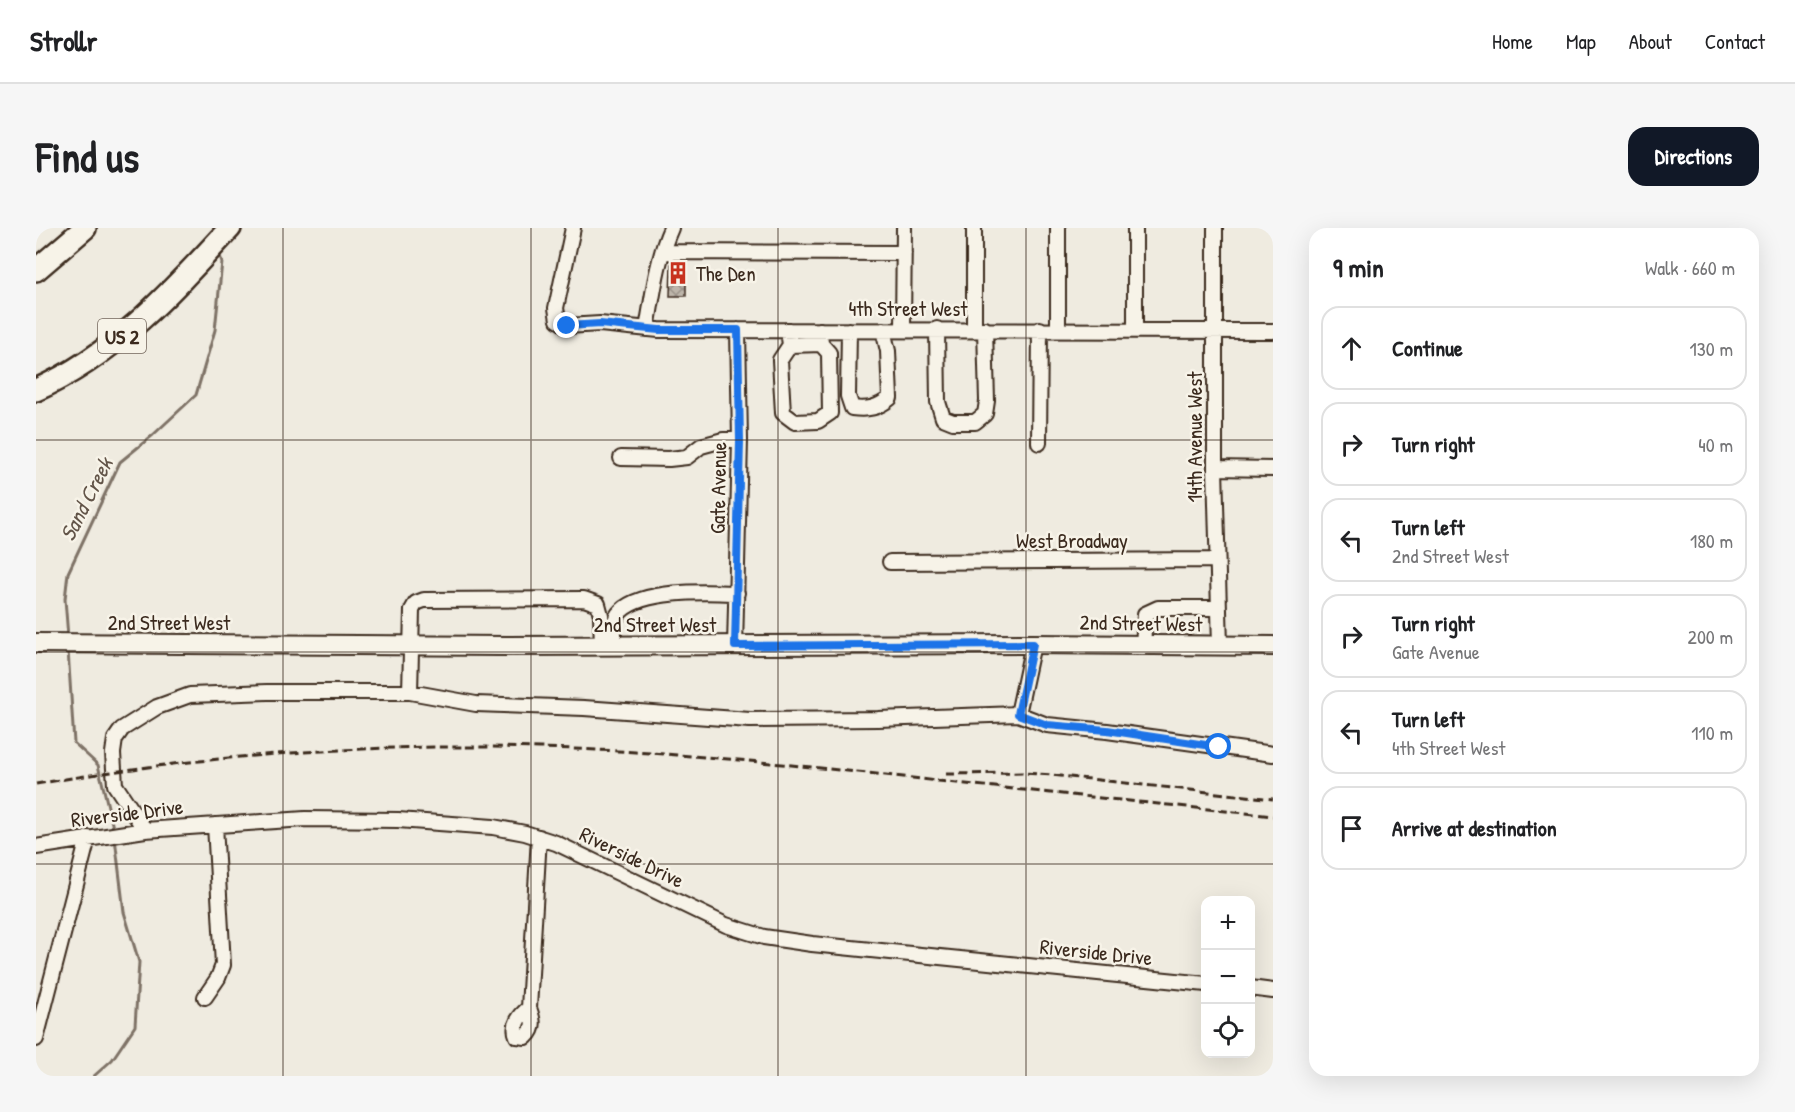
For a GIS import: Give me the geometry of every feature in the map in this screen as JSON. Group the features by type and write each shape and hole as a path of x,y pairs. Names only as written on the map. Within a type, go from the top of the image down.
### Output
{"highway":[{"path":"36,270 85,228"},
{"name":"US 2","path":"36,390 87,362 131,330 230,228"}],"main road":[{"name":"2nd Street West","path":"41,643 410,646 1033,644 1273,646"}],"street":[{"name":"4th Street West","path":"573,228 556,308 558,320 567,326 600,324 647,329 738,330 1273,331"},
{"path":"647,329 662,252 671,228"},
{"path":"903,329 904,228"},
{"path":"937,329 938,402 943,418 953,422 975,423 985,414 987,401 974,228"},
{"path":"1058,228 1058,329"},
{"path":"1135,228 1135,330"},
{"name":"14th Avenue West","path":"1215,228 1215,468 1220,646"},
{"path":"662,252 904,254"},
{"path":"1039,443 1040,329"},
{"name":"Gate Avenue","path":"735,646 740,441 738,330"},
{"path":"788,330 789,345 780,360 783,413 795,422 818,421 830,413 829,352 820,344 789,345"},
{"path":"820,330 820,344"},
{"path":"849,330 848,396 852,408 864,409 879,407 891,398 888,351 883,330"},
{"path":"621,458 687,457 701,446 723,440 740,441"},
{"path":"1215,468 1273,469"},
{"name":"West Broadway","path":"890,562 1217,560"},
{"path":"608,646 620,611 633,604 660,595 694,591 736,593"},
{"path":"410,692 412,610 416,603 424,600 584,599 598,604 608,646"},
{"path":"1143,646 1145,614 1158,608 1219,608"},
{"path":"1018,714 1033,644"},
{"path":"146,830 116,785 113,753 115,739 122,729 157,707 190,695 410,692 476,704 584,708 750,720 878,719 1018,714 1047,725 1107,730 1273,754"},
{"name":"Riverside Drive","path":"36,847 125,832 321,818 398,820 482,826 539,837 556,843 726,925 764,938 1201,983"},
{"path":"206,997 223,965 215,825"},
{"path":"529,1008 539,837"},
{"path":"36,1039 88,838"},
{"path":"1255,989 1273,991"}],"building":[{"name":"The Den","path":"671,264 686,264 686,296 670,296"}],"waterway":[{"name":"Sand Creek","path":"68,637 65,599 68,573 120,462 196,395 215,330 222,262 219,253"},
{"name":"Sand Creek","path":"68,650 74,743 98,765 114,832"},
{"name":"Sand Creek","path":"94,1076 112,1060 135,1026 139,962 124,912 115,838"}],"railway":[{"path":"36,784 161,765 287,753 413,747 540,748 640,752 739,760 1273,816"},
{"path":"946,774 1052,775 1273,799"}],"place":[{"name":"The Den","path":"678,273"}],"route":[{"path":"567,326 600,324 659,330 738,330 740,441 735,646 1033,644 1018,714 1047,725 1107,730 1219,747"}]}
